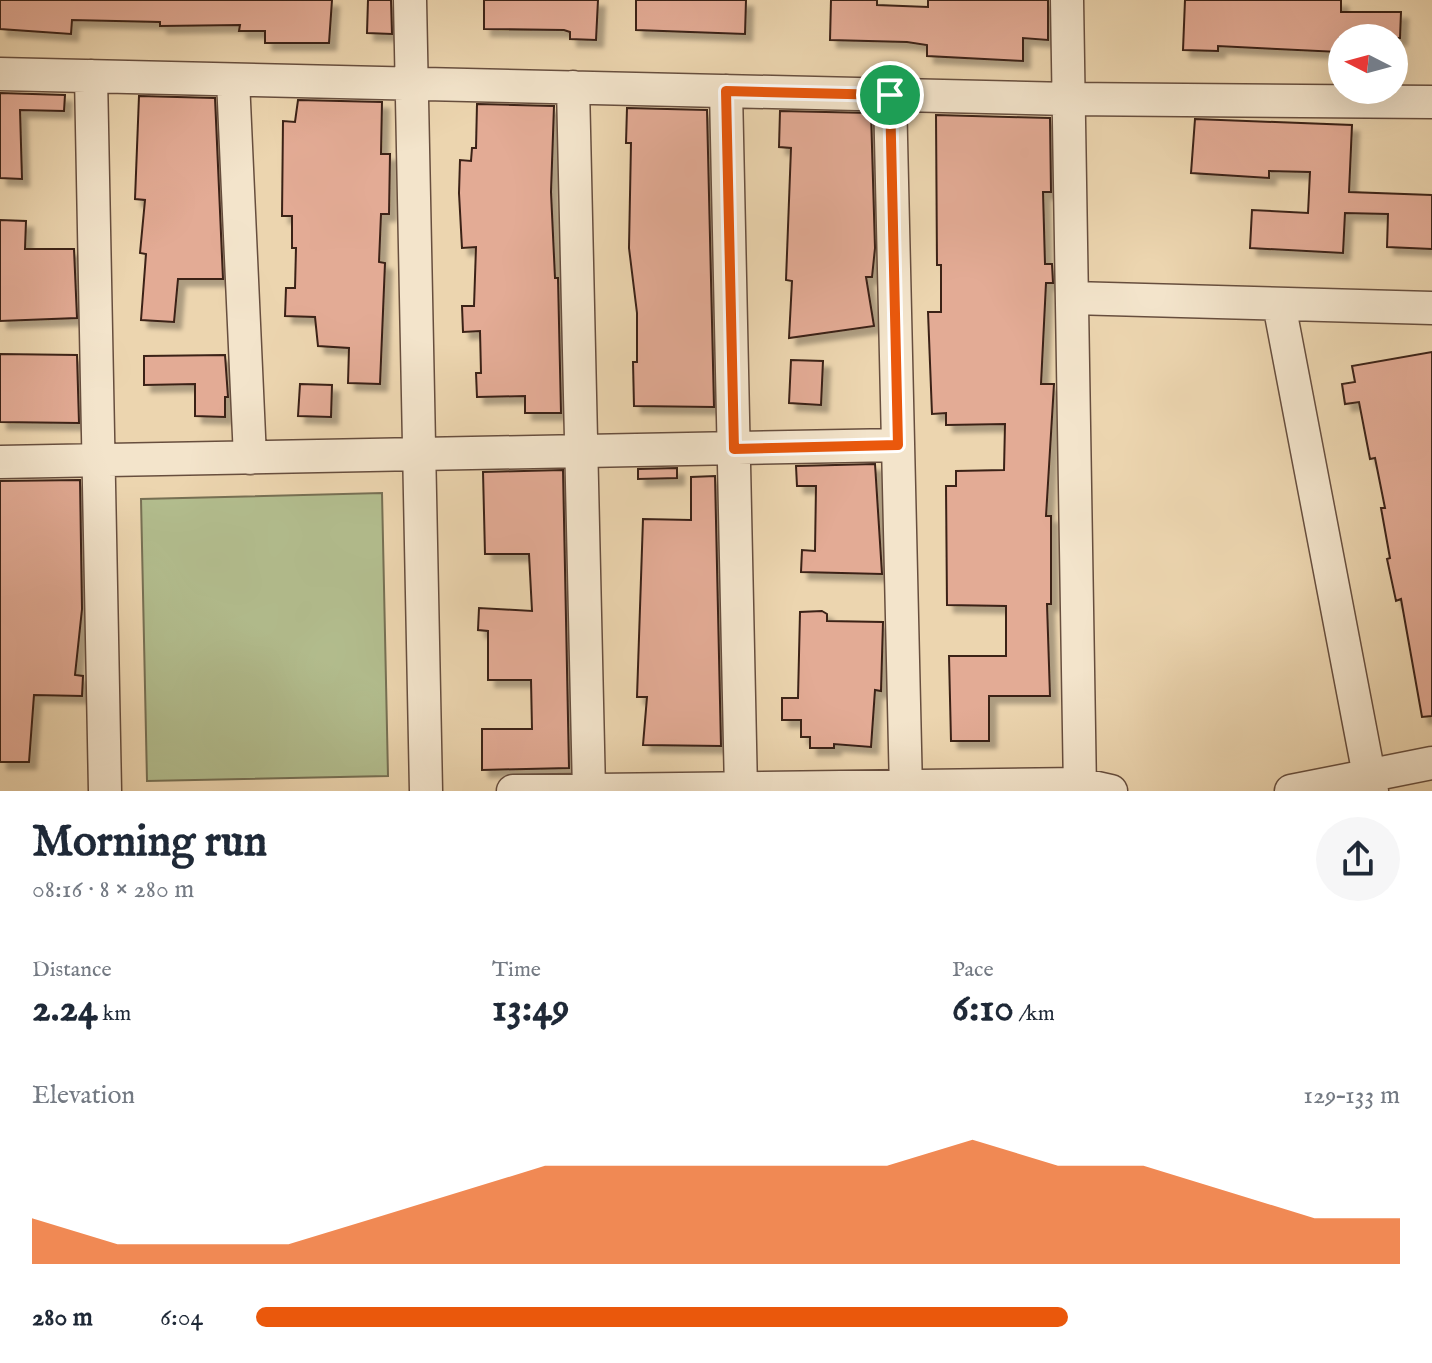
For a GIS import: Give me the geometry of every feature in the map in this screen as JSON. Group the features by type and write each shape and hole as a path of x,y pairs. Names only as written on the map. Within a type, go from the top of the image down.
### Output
{"street":[{"path":"410,0 426,791"},
{"path":"513,791 1091,789 1072,298 1067,0"},
{"path":"0,74 1068,99 1432,102"},
{"path":"91,76 105,791"},
{"path":"233,80 250,458"},
{"path":"573,87 589,790"},
{"path":"726,91 741,790"},
{"path":"890,95 906,789"},
{"path":"1072,298 1432,308"},
{"path":"1279,304 1370,783"},
{"path":"0,462 898,445"},
{"path":"1291,791 1370,783 1432,763"}],"green space":[{"path":"382,493 388,776 147,781 141,499"}],"building":[{"path":"0,0 332,0 329,43 265,43 265,31 239,31 240,25 160,26 160,22 72,20 71,34 0,29"},
{"path":"368,0 391,0 392,34 367,33"},
{"path":"484,0 598,0 596,40 570,39 570,32 564,30 484,29"},
{"path":"636,0 746,0 745,34 636,30"},
{"path":"831,0 877,0 877,5 928,7 928,0 1048,0 1048,40 1023,38 1023,61 927,56 927,45 907,42 830,40"},
{"path":"1185,0 1341,0 1341,12 1401,12 1401,24 1328,24 1328,51 1218,46 1218,51 1183,50"},
{"path":"0,93 65,95 64,111 20,110 22,179 0,178"},
{"path":"139,96 215,98 223,279 178,279 174,322 141,320 146,254 140,253 145,200 135,199"},
{"path":"298,100 382,102 381,154 390,154 389,214 381,214 379,262 385,263 380,384 348,383 349,348 318,346 315,317 285,316 286,288 295,288 296,248 292,248 292,216 282,216 283,121 295,122"},
{"path":"477,104 554,106 551,192 555,278 558,278 561,413 525,413 525,396 477,397 476,373 481,373 480,331 463,332 462,306 474,306 476,247 462,248 459,193 460,160 471,161 472,148 476,148"},
{"path":"627,108 707,110 714,407 634,406 633,362 637,362 637,313 629,248 631,143 626,143"},
{"path":"780,111 871,113 875,248 872,277 866,277 874,326 789,338 792,281 786,280 791,148 779,147"},
{"path":"936,115 1050,118 1051,192 1043,192 1045,264 1052,264 1053,283 1046,283 1041,384 1054,384 1046,516 1051,516 1051,604 1047,604 1050,696 989,696 989,741 951,741 949,656 1006,656 1006,606 947,605 946,486 956,486 956,471 1004,470 1005,424 946,425 946,413 932,414 928,312 941,312 941,265 937,265"},
{"path":"1195,119 1352,125 1349,192 1432,195 1432,249 1387,247 1388,214 1345,213 1343,253 1250,248 1252,210 1308,213 1310,172 1269,171 1269,178 1191,173"},
{"path":"0,220 26,221 25,249 74,249 77,318 0,321"},
{"path":"1432,352 1432,716 1422,717 1401,599 1396,601 1387,559 1390,558 1381,508 1385,508 1375,458 1370,459 1359,402 1345,404 1342,384 1355,382 1352,366"},
{"path":"0,354 77,355 79,423 0,422"},
{"path":"225,355 228,397 225,397 225,417 195,416 195,384 144,385 144,356"},
{"path":"791,360 823,361 821,405 789,403"},
{"path":"300,384 332,385 331,417 298,416"},
{"path":"875,464 882,574 801,572 802,550 815,551 816,486 797,486 796,466"},
{"path":"677,468 677,478 638,479 638,469"},
{"path":"563,470 569,768 482,770 482,729 532,729 531,680 488,680 488,631 478,630 479,608 532,611 529,554 485,554 483,472"},
{"path":"715,476 721,746 643,745 647,697 637,697 643,519 691,520 691,477"},
{"path":"80,480 82,609 75,675 83,676 82,696 34,695 29,762 0,762 0,481"},
{"path":"822,611 827,614 827,621 883,622 881,691 875,690 871,747 834,744 834,748 810,748 810,737 801,737 801,720 782,720 782,698 798,698 800,612"}],"route":[{"path":"726,91 890,95 898,445 734,449 726,91"}]}
